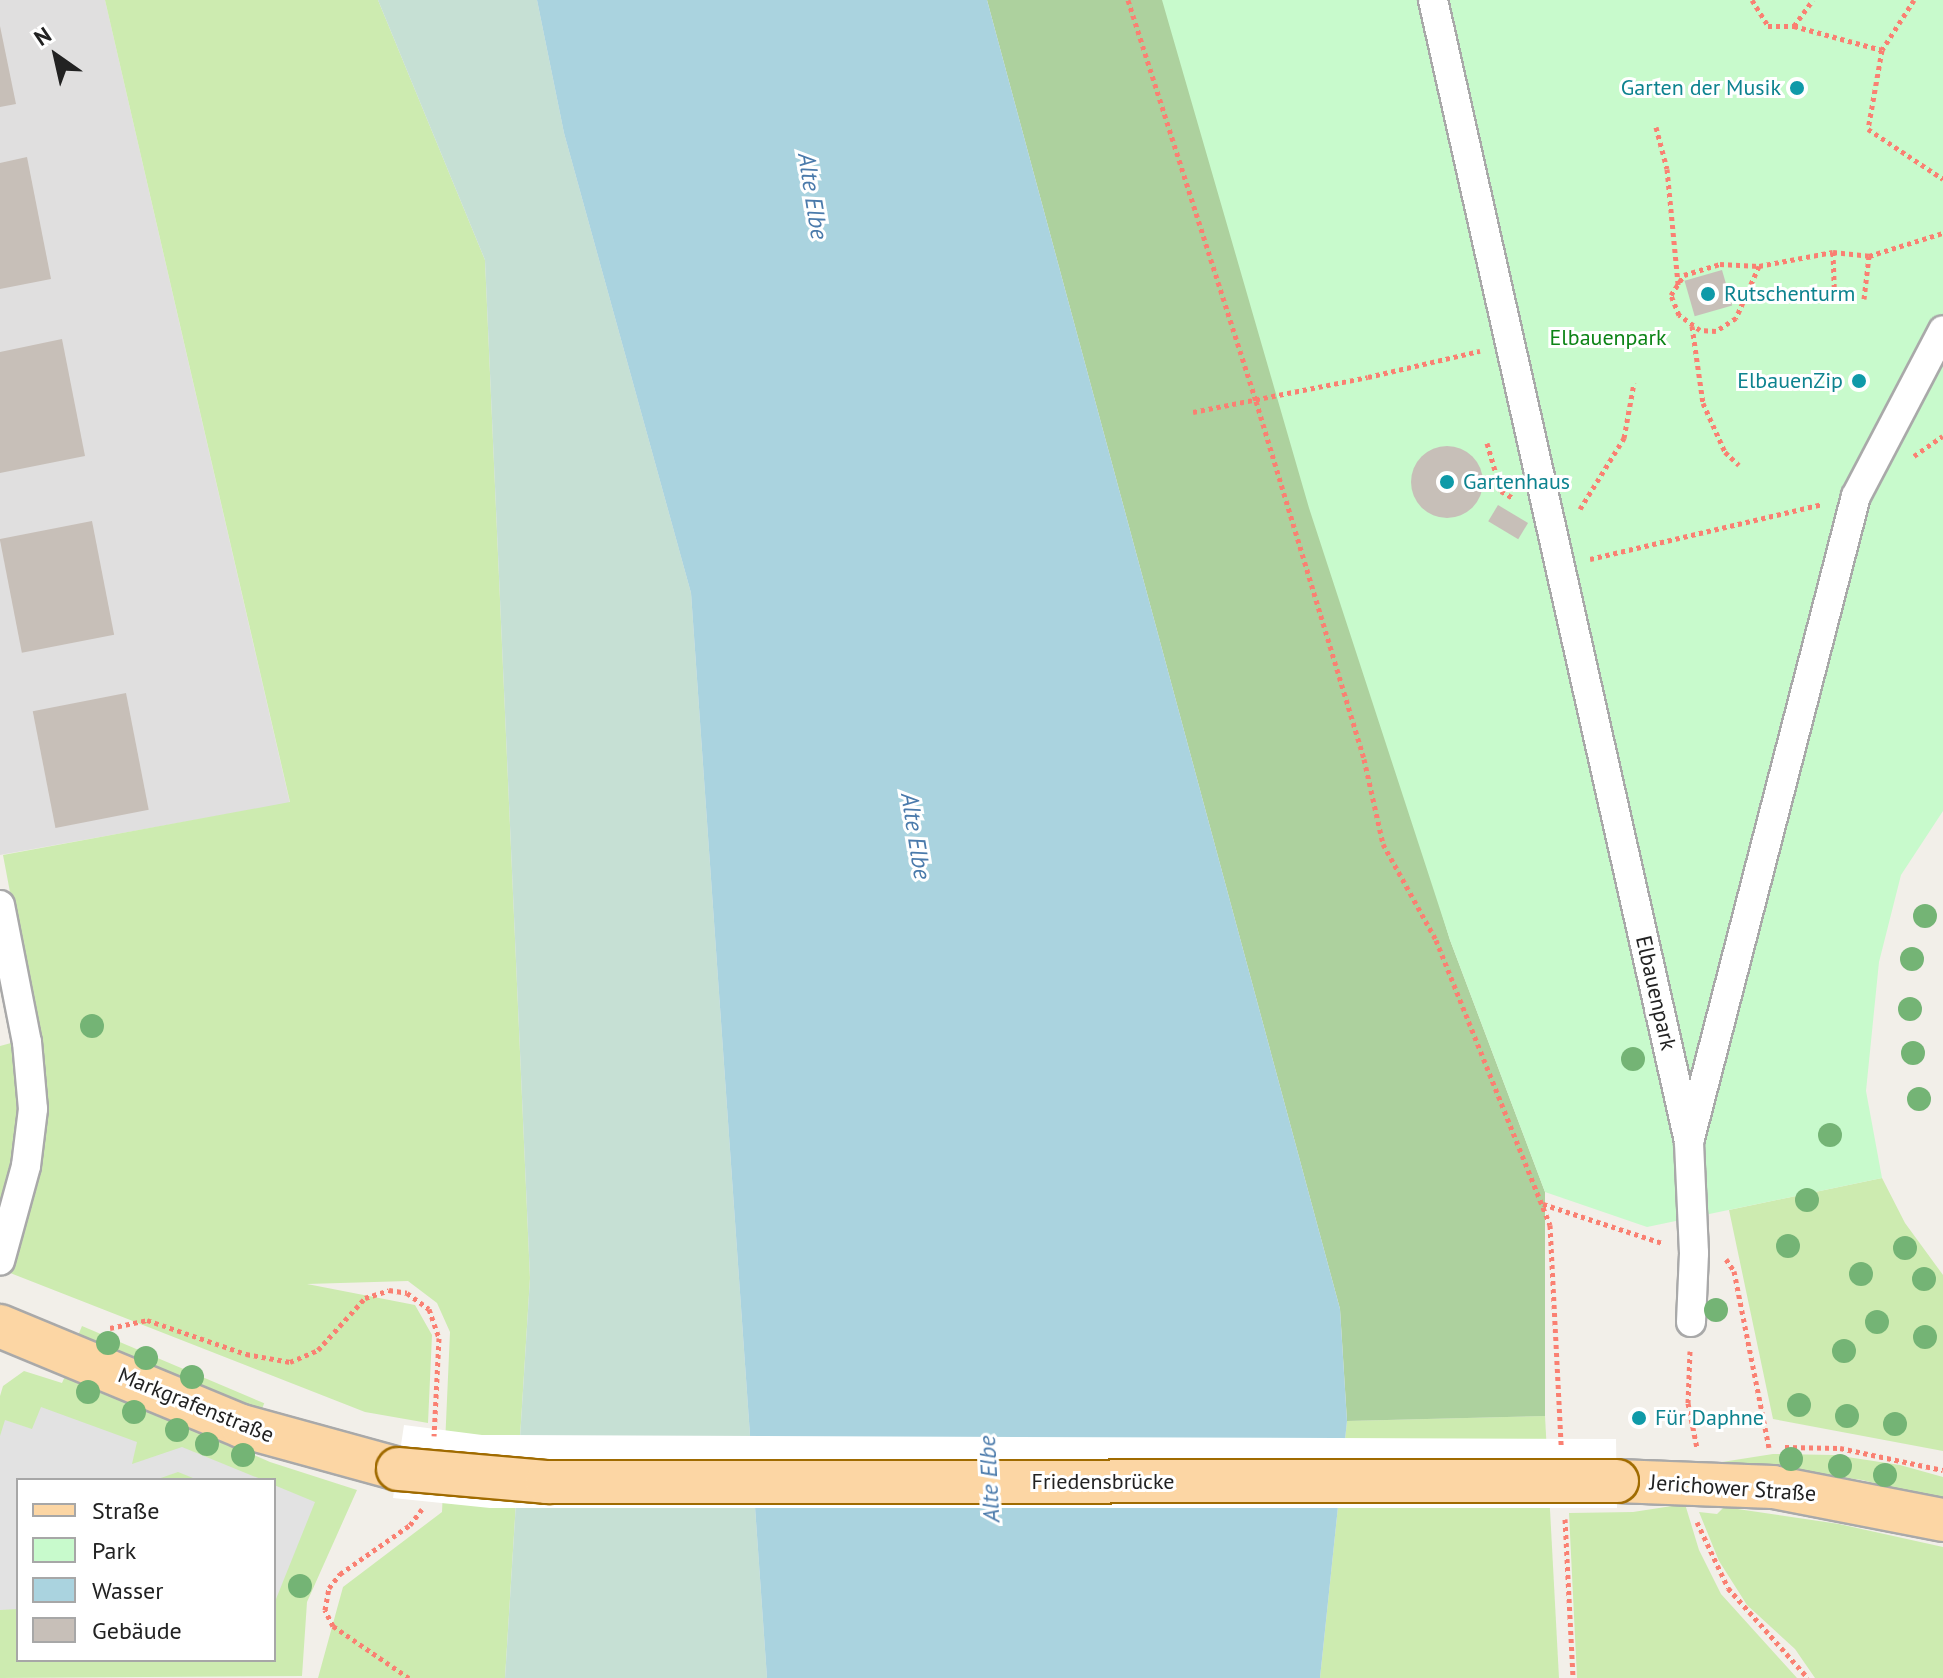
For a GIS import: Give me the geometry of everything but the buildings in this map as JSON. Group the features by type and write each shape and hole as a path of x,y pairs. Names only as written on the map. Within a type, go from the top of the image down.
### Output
{"main road":[{"name":"Markgrafenstraße","path":"0,1326 242,1426 398,1469"},
{"name":"Friedensbrücke","path":"398,1469 547,1482 1617,1481"},
{"name":"Jerichower Straße","path":"1617,1481 1773,1487 1943,1520"}],"street":[{"name":"Elbauenpark","path":"1433,0 1507,345 1689,1142 1694,1253 1691,1322"},
{"name":"Elbauenpark","path":"1689,1142 1856,496 1943,330"},
{"path":"0,905 27,1042 33,1109 26,1166 0,1261"}],"path":[{"path":"1128,0 1256,401 1364,759 1383,844 1436,940 1542,1203 1694,1253"},
{"path":"1752,0 1768,26 1794,26 1882,50"},
{"path":"1794,26 1813,0"},
{"path":"1914,0 1882,50 1868,129 1943,179"},
{"path":"1656,127 1667,169 1678,284"},
{"path":"1759,266 1736,318 1716,331 1692,325 1679,315 1671,295 1684,275 1720,264 1759,266 1833,252 1869,256 1943,233"},
{"path":"1833,252 1834,289 1844,296"},
{"path":"1864,299 1869,256"},
{"path":"1692,325 1703,403 1725,452 1739,465"},
{"path":"1193,412 1507,345"},
{"path":"1556,553 1605,475 1624,438 1634,383"},
{"path":"1556,553 1856,496"},
{"name":"Jerichower Straße","path":"1694,1253 1726,1259 1733,1266 1769,1448 1840,1448 1943,1470"},
{"path":"1691,1322 1688,1403 1698,1456"},
{"path":"1696,1517 1728,1588 1808,1678"}],"shaded area":[{"path":"0,0 105,0 290,803 0,855"},
{"path":"41,1407 137,1442 132,1464 182,1447 258,1478 193,1478 178,1472 161,1478 16,1478 16,1609 0,1610 0,1436 5,1420 32,1429"},
{"path":"276,1486 315,1502 276,1599"}],"green space":[{"path":"105,0 378,0 485,260 530,1278 505,1678 318,1678 343,1587 442,1512 450,1332 437,1303 408,1281 307,1284 415,1305 432,1335 428,1423 365,1412 0,1269 0,1046 37,1036 3,855 290,802"},
{"path":"378,0 537,0 564,133 691,593 767,1678 505,1678 530,1278 485,260"},
{"path":"987,0 1163,0 1450,940 1545,1192 1545,1416 1347,1421 1340,1309"},
{"name":"Elbauenpark","path":"1162,0 1943,0 1943,811 1901,875 1879,962 1866,1091 1882,1178 1647,1227 1545,1192 1450,940 1309,508"},
{"path":"1882,1178 1905,1223 1943,1275 1943,1451 1773,1419 1729,1210"},
{"path":"82,1326 264,1403 259,1416 77,1339"},
{"path":"24,1371 62,1383 66,1374 270,1462 357,1490 307,1602 302,1676 0,1678 0,1396 3,1386"},
{"path":"1545,1416 1559,1678 1320,1678 1347,1421"},
{"path":"1773,1454 1834,1455 1900,1465 1943,1477 1943,1501 1862,1480 1722,1462"},
{"path":"1685,1504 1699,1550 1721,1594 1797,1678 1577,1678 1569,1513 1633,1512"},
{"path":"1724,1507 1839,1524 1943,1547 1943,1678 1815,1678 1795,1649 1747,1605 1719,1561 1699,1512 1717,1514"}],"water":[{"name":"Alte Elbe","path":"537,0 987,0 1340,1309 1347,1421 1320,1678 767,1678 691,593 564,133"}],"pier":[{"path":"404,1425 482,1435 1616,1439 1617,1508 490,1508 393,1498"}],"place":[{"name":"Garten der Musik","path":"1797,88"},
{"name":"Rutschenturm","path":"1708,294"},
{"name":"ElbauenZip","path":"1859,381"},
{"name":"Gartenhaus","path":"1447,482"},
{"name":"Für Daphne","path":"1639,1418"}]}
